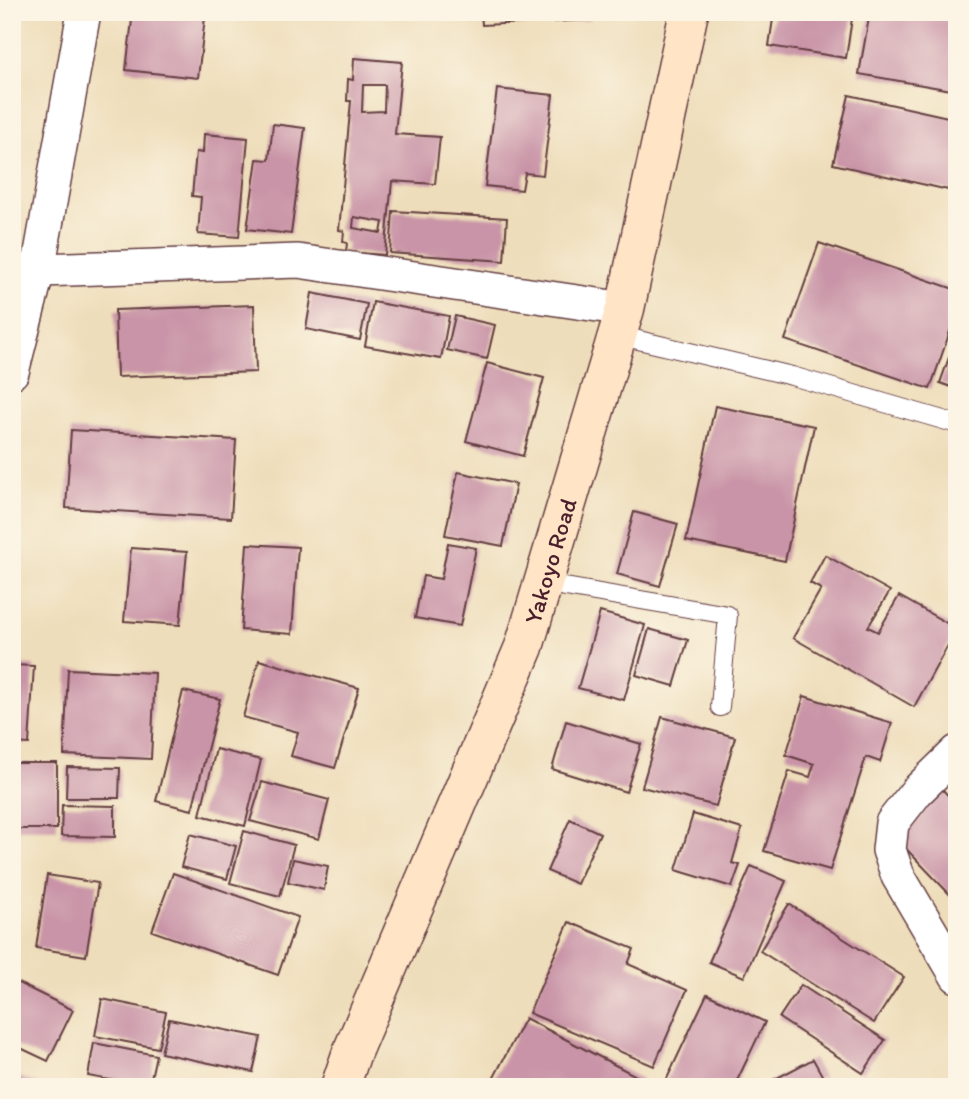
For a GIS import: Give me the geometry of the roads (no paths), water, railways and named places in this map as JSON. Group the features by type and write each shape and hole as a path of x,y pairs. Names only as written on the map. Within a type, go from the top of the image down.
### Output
{"main road":[{"name":"Yakoyo Road","path":"340,1087 352,1052 524,647 621,322 689,12"}],"street":[{"path":"12,372 25,271 84,12"},
{"path":"25,271 298,261 621,322"},
{"path":"957,752 916,791 892,823 889,850 898,876 957,976"}],"lane":[{"path":"621,322 957,424"},
{"path":"542,583 728,615 720,708"}]}
